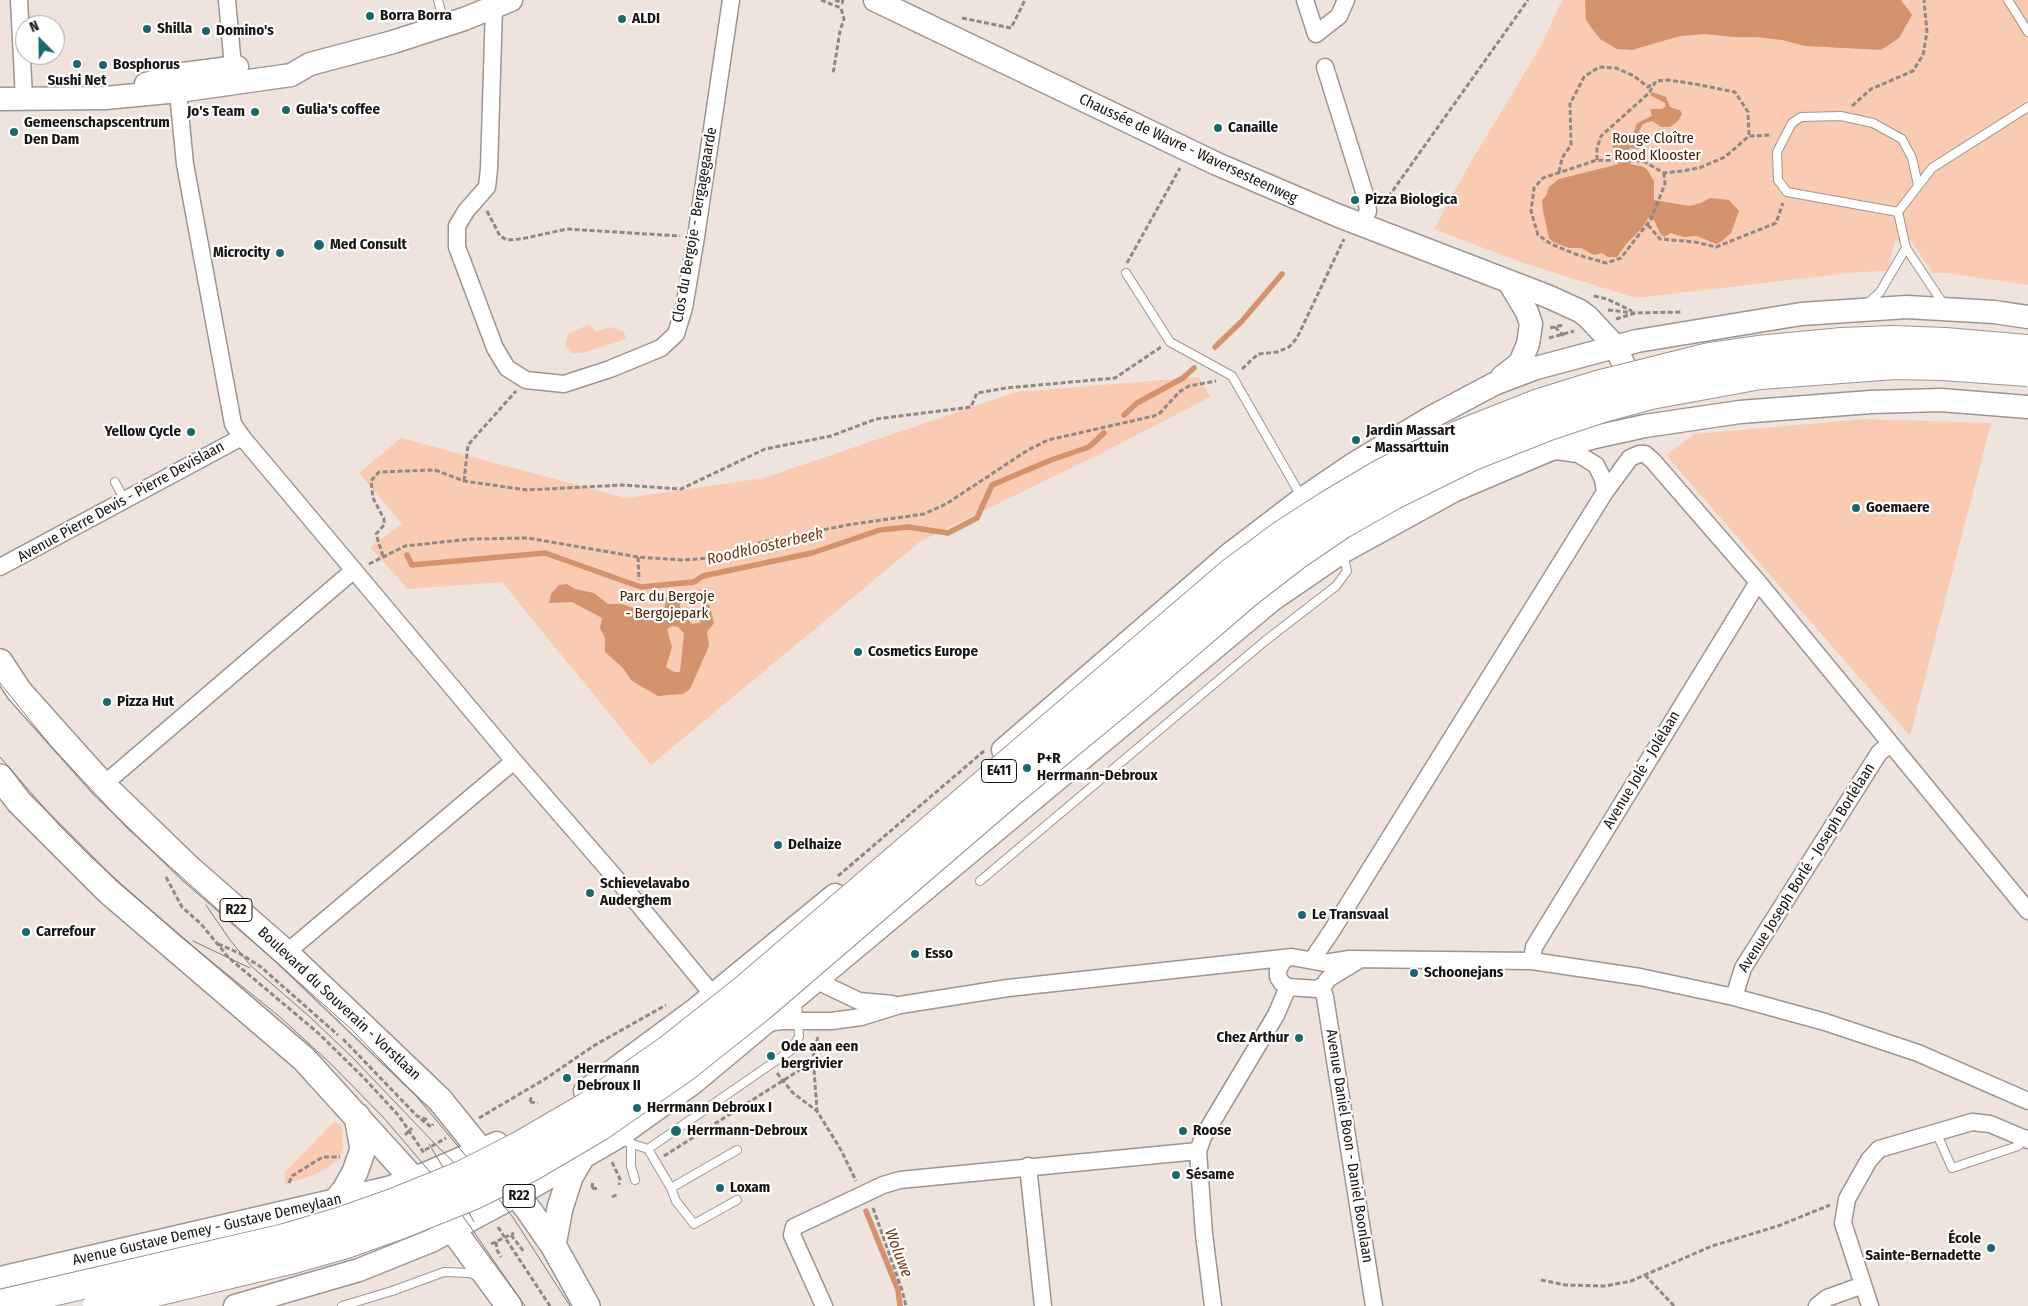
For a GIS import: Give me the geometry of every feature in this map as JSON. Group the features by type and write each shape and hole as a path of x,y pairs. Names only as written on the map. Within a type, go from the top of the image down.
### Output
{"highway":[{"name":"E411","path":"0,1304 286,1238 348,1219 462,1175 519,1146 586,1107 669,1049 746,988 1233,571 1282,534 1382,472 1463,433 1540,403 1597,384 1645,371 1717,356 1833,343 1892,340 1945,342 2028,349"},
{"name":"E411","path":"97,1306 290,1260 346,1244 474,1196 531,1167 599,1127 684,1068 762,1006 1010,793 1136,690 1263,581 1341,525 1394,495 1473,456 1549,426 1603,408 1651,395 1760,375 1894,365 1942,366 2028,372"}],"main road":[{"name":"Chaussée de Wavre - Waversesteenweg","path":"875,0 1218,164 1359,224 1580,311 1615,346 1624,365 1645,426"},
{"path":"178,83 291,74 310,64 393,42 445,25 502,3"},
{"path":"0,99 105,98 178,83 233,67 290,62 310,64"},
{"path":"1494,384 1520,363 1530,334 1531,324 1527,312 1509,282"},
{"path":"1494,384 1536,368 1615,346 1754,320 1801,314 1862,309 1946,308 2028,317"},
{"path":"1536,368 1560,376 1571,387 1576,402 1572,426 1565,439 1549,450"},
{"name":"Avenue Gustave Demey - Gustave Demeylaan","path":"0,1278 336,1201 413,1179 482,1150 519,1131 588,1089 713,995 866,869 1223,561 1302,499 1352,465 1432,417 1494,384"},
{"path":"236,1306 359,1270 453,1230 580,1160 619,1146 1272,600 1342,552 1453,491 1549,450 1595,437 1645,426 1740,412 1871,402 1941,400 2028,407"},
{"name":"Boulevard du Souverain - Vorstlaan","path":"0,662 19,691 103,785 190,869 286,953 440,1100 518,1194 553,1245 587,1306"},
{"path":"0,777 19,802 108,891 304,1059 413,1179 453,1230 497,1272 509,1306"},
{"path":"755,960 817,981"},
{"path":"357,1116 363,1149 357,1168 345,1190 336,1201 360,1214 370,1224 374,1236 373,1250 359,1270"},
{"path":"553,1245 560,1208 570,1177 580,1160"}],"street":[{"path":"19,0 24,98"},
{"path":"228,0 233,67"},
{"name":"Clos du Bergoje - Bergagegaarde","path":"502,3 487,187 480,197 466,210 457,226 457,247 495,348 507,368 526,380 564,384 610,369 661,348 676,334 684,308 696,237 731,0"},
{"path":"1305,0 1316,34 1339,16 1346,0"},
{"path":"1325,67 1366,198 1359,224"},
{"path":"178,83 186,164 234,424 242,436 361,567 514,761 713,995"},
{"name":"Avenue Pierre Devis - Pierre Devislaan","path":"0,567 242,436"},
{"path":"1549,450 1586,457 1596,465 1603,479 1605,492"},
{"path":"1318,962 1331,932 1605,492 1630,458 1639,454 1645,454 1758,582 2028,911"},
{"path":"103,785 361,567"},
{"name":"Avenue Jolé - Jolélaan","path":"1532,961 1534,947 1758,582"},
{"name":"Avenue Joseph Borlé - Joseph Borlélaan","path":"1734,997 1743,968 1879,753 1890,744"},
{"path":"286,953 514,761"},
{"path":"1213,1306 1204,1234 1198,1150 1203,1137 1276,1015 1283,982 1278,967 1288,958"},
{"path":"767,1023 798,1020 832,1021 861,1017 900,1005 1008,988 1288,958 1318,962 1350,959 1532,961 1640,977 1734,997 1826,1022 1918,1053 2028,1101"},
{"path":"1245,964 1283,982 1318,989 1361,960"},
{"name":"Avenue Daniel Boon - Daniel Boonlaan","path":"1318,962 1328,969 1325,997 1374,1306"},
{"path":"817,981 859,1001 900,1005"},
{"path":"1870,1306 1843,1223 1847,1198 1868,1160 1879,1149 1972,1122 1990,1124 2026,1140"},
{"path":"824,1306 792,1235 794,1227 858,1196 900,1180 1198,1150"},
{"path":"1028,1166 1044,1306"},
{"path":"1818,1306 1827,1298 1864,1285"}],"lane":[{"path":"438,0 445,25"},
{"path":"2008,0 2028,32"},
{"path":"1898,212 1932,168 2028,107"},
{"path":"1898,212 1787,192 1778,180 1778,152 1785,134 1792,123 1801,117 1841,116 1873,122 1902,139 1912,158 1918,186"},
{"path":"1898,212 1906,248 1946,308"},
{"path":"1862,309 1880,292 1906,248"},
{"path":"1126,273 1170,342 1232,376 1302,499"},
{"path":"115,482 124,499"},
{"path":"980,881 1265,641 1336,586 1347,571 1342,552"},
{"path":"619,1146 648,1149 790,1051 799,1038 797,998"},
{"path":"1936,1132 1952,1168 2018,1146 2026,1140"},
{"path":"619,1146 631,1166 635,1180"},
{"path":"648,1149 671,1188 676,1201 694,1224 737,1200"},
{"path":"671,1188 737,1150"},
{"path":"342,1306 392,1291 444,1272 497,1272"}],"path":[{"path":"821,0 841,8 844,19 840,30 833,74"},
{"path":"835,0 842,3 843,0"},
{"path":"956,17 1011,28 1025,0"},
{"path":"1244,368 1250,359 1258,354 1278,352 1289,347 1297,338 1359,224 1390,197 1430,136 1528,0"},
{"path":"1841,116 1871,89 1913,71 1923,55 1927,32 1924,0"},
{"path":"1559,172 1562,158 1571,145 1570,104 1584,77 1600,67 1616,68 1634,76 1648,87 1656,81 1668,80 1735,92 1748,112 1749,136"},
{"path":"1597,160 1597,148 1601,136 1649,93 1656,81"},
{"path":"1664,173 1665,184 1651,220 1621,258 1606,263 1575,254 1551,244 1538,235 1531,211 1534,188 1543,178 1597,160 1643,161 1664,173 1699,168 1725,157 1749,136 1785,134"},
{"path":"1126,273 1126,265 1130,255 1184,160"},
{"path":"1648,225 1660,240 1695,242 1716,247 1776,223 1787,192"},
{"path":"480,197 500,236 506,240 522,239 567,229 696,237"},
{"path":"1606,311 1611,309 1634,313"},
{"path":"1546,330 1569,323"},
{"path":"1554,327 1568,341"},
{"path":"383,557 376,534 384,525 384,519 373,498 371,481 379,472 435,470 464,480 526,490 622,485 682,489 765,449 832,436 876,419 971,407 977,393 1006,388 1115,378 1170,342"},
{"path":"464,480 468,445 526,380"},
{"path":"361,567 405,546 471,540 528,538 638,557 682,560 710,558 762,542 847,525 924,514 946,504 1028,450 1048,440 1154,416 1160,413 1179,392 1189,386 1210,382"},
{"path":"638,557 639,580"},
{"path":"417,1116 342,1038 261,968 239,953 217,944 229,958 317,1032 364,1077 400,1116 423,1151"},
{"path":"477,1119 545,1079 595,1045 669,1003"},
{"path":"817,1110 804,1102 783,1081 806,1066 811,1060 819,1035 824,1027 832,1021"},
{"path":"814,1070 817,1110 841,1150 856,1181"},
{"path":"530,1102 532,1095"},
{"path":"530,1102 535,1099"},
{"path":"530,1102 538,1103"},
{"path":"420,1121 422,1120 431,1127 433,1124"},
{"path":"405,1135 410,1130"},
{"path":"619,1146 619,1185"},
{"path":"289,1183 292,1176 323,1157 340,1157"},
{"path":"597,1184 592,1188 599,1189"},
{"path":"612,1197 618,1194"},
{"path":"1541,1280 1565,1285 1605,1286 1631,1281 1712,1246 1778,1226 1847,1198"},
{"path":"870,1201 891,1256 906,1306"},
{"path":"499,1228 550,1306"},
{"path":"491,1244 512,1234 524,1252"},
{"path":"496,1242 498,1250 497,1272"},
{"path":"1645,1275 1674,1306"}],"green space":[{"name":"Rouge Cloître - Rood Klooster","path":"1562,0 2028,0 2028,285 1948,273 1933,273 1910,240 1895,241 1888,271 1858,272 1636,298 1520,262 1434,229 1469,165 1541,46"},
{"path":"590,324 596,332 610,327 623,331 627,339 582,353 571,353 565,345 569,333"},
{"name":"Parc du Bergoje - Bergojepark","path":"1199,377 1210,397 1104,452 921,541 651,765 502,582 408,589 370,547 402,524 359,473 401,438 626,498 764,478 1016,392"},
{"path":"1865,419 1991,423 1910,736 1666,455 1694,434"},
{"path":"335,1121 342,1127 343,1147 340,1157 329,1167 314,1175 285,1184 285,1172"}],"shaded area":[{"path":"1585,0 1901,0 1912,15 1899,38 1881,50 1805,46 1782,40 1706,34 1680,36 1632,50 1617,49 1600,39 1586,20"},
{"path":"1652,92 1666,97 1670,107 1680,110 1682,114 1678,121 1670,127 1661,127 1652,121 1643,124 1639,131 1644,138 1643,145 1639,149 1630,148 1627,151 1630,164 1644,167 1648,171 1654,181 1654,200 1690,206 1710,198 1729,200 1739,211 1731,233 1716,244 1697,236 1684,237 1671,233 1664,237 1654,220 1648,218 1642,228 1626,244 1617,257 1608,257 1602,253 1594,255 1581,248 1569,248 1553,242 1549,238 1542,200 1546,196 1549,187 1559,179 1619,164 1612,144 1613,137 1617,135 1626,137 1633,134 1637,123 1652,116 1650,109 1662,109 1665,107 1665,103 1650,95"},
{"path":"567,584 575,589 594,593 608,604 622,604 656,616 664,613 666,597 680,603 680,611 692,624 700,623 703,605 697,596 700,589 710,607 714,623 707,632 709,646 690,689 683,694 658,696 632,681 623,668 605,652 605,638 600,628 602,618 572,602 549,603 551,594 559,585","holes":["672,626 678,627 684,633 680,672 674,672 666,667 672,647 667,629"]}],"waterway":[{"name":"Roodkloosterbeek","path":"1215,347 1242,321 1282,274"},
{"name":"Roodkloosterbeek","path":"1124,415 1137,403 1183,378 1194,368"},
{"name":"Roodkloosterbeek","path":"407,555 412,565 545,553 641,587 694,582 703,576 812,553 880,530 908,527 948,533 977,518 992,485 1051,460 1089,447 1104,433"},
{"name":"Woluwe","path":"866,1211 898,1290 900,1306"}],"tram line":[{"path":"0,683 50,745 128,829 352,1030 417,1097 466,1156 514,1219 570,1306"},
{"path":"0,757 59,825 93,859 181,937 280,1017 330,1063 384,1118 430,1172 525,1306"},
{"path":"206,905 251,966 310,1017 352,1057 436,1145 489,1196"},
{"path":"193,941 250,968"},
{"path":"429,1144 474,1222"}],"place":[{"name":"Borra Borra","path":"370,16"},
{"name":"ALDI","path":"622,19"},
{"name":"Shilla","path":"147,29"},
{"name":"Domino's","path":"206,31"},
{"name":"Sushi Net","path":"77,64"},
{"name":"Bosphorus","path":"103,65"},
{"name":"Gulia's coffee","path":"286,110"},
{"name":"Jo's Team","path":"255,112"},
{"name":"Canaille","path":"1218,128"},
{"name":"Gemeenschapscentrum Den Dam","path":"14,132"},
{"name":"Pizza Biologica","path":"1355,200"},
{"name":"Med Consult","path":"319,245"},
{"name":"Microcity","path":"280,253"},
{"name":"Yellow Cycle","path":"191,432"},
{"name":"Jardin Massart - Massarttuin","path":"1356,440"},
{"name":"Goemaere","path":"1856,508"},
{"name":"Cosmetics Europe","path":"858,652"},
{"name":"Pizza Hut","path":"107,702"},
{"name":"P+R Herrmann-Debroux","path":"1027,768"},
{"name":"Delhaize","path":"778,845"},
{"name":"Schievelavabo Auderghem","path":"590,893"},
{"name":"Le Transvaal","path":"1302,915"},
{"name":"Carrefour","path":"26,932"},
{"name":"Esso","path":"915,954"},
{"name":"Schoonejans","path":"1414,973"},
{"name":"Chez Arthur","path":"1299,1038"},
{"name":"Ode aan een bergrivier","path":"771,1056"},
{"name":"Herrmann Debroux II","path":"567,1078"},
{"name":"Herrmann Debroux I","path":"637,1108"},
{"name":"Herrmann-Debroux","path":"676,1131"},
{"name":"Roose","path":"1183,1131"},
{"name":"Sésame","path":"1176,1175"},
{"name":"Loxam","path":"720,1188"},
{"name":"École Sainte-Bernadette","path":"1991,1248"}]}
